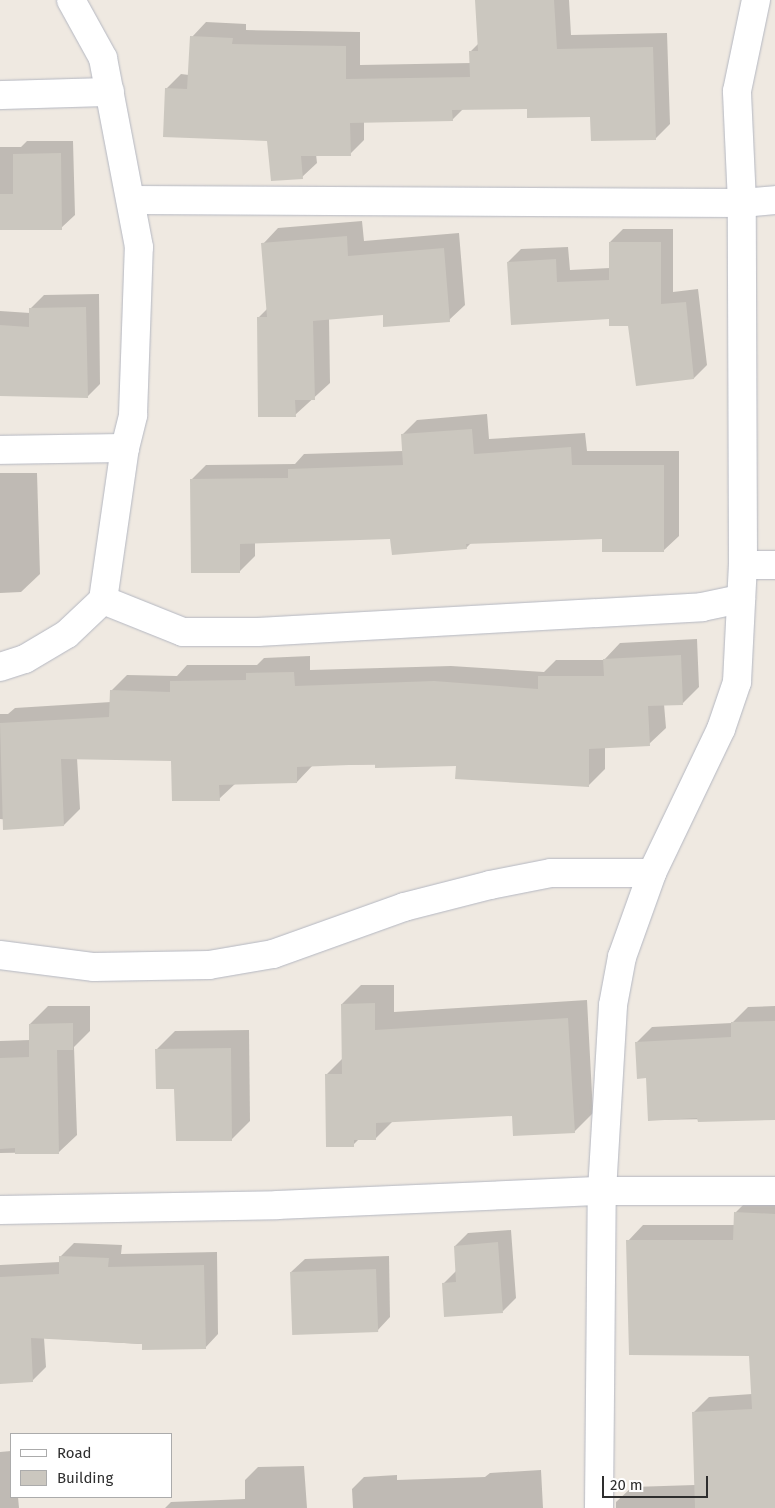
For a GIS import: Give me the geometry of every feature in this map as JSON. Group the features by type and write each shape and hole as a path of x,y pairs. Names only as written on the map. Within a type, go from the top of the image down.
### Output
{"street":[{"path":"0,667 25,659 67,634 103,600 125,448 133,415 139,246 132,200 104,58 71,0"},
{"path":"599,1508 602,1191 614,1005 622,957 652,873 721,729 737,682 743,565 742,202 737,91 756,0"},
{"path":"0,95 110,92"},
{"path":"132,200 742,202 775,200"},
{"path":"0,450 125,448"},
{"path":"743,565 775,565"},
{"path":"103,600 183,632 258,632 702,607 741,599"},
{"path":"0,955 94,967 208,965 273,954 404,907 490,884 551,873 652,873"},
{"path":"0,1210 277,1205 602,1191 775,1191"}],"building":[{"path":"475,0 554,0 557,49 653,47 656,140 591,141 590,117 527,118 527,109 452,110 453,121 350,123 351,156 301,156 303,179 271,181 267,141 163,137 165,88 187,89 190,36 233,38 232,44 346,46 346,79 470,77 469,51 478,51"},
{"path":"61,153 62,230 0,230 0,194 13,194 13,154"},
{"path":"347,236 348,256 444,248 450,322 383,327 383,315 313,321 315,400 295,400 296,417 258,417 257,317 267,317 261,243"},
{"path":"609,242 661,242 661,304 686,302 694,379 636,386 628,326 609,326 609,319 511,325 507,262 556,259 557,282 609,280"},
{"path":"86,307 88,398 0,396 0,325 29,327 29,308"},
{"path":"472,429 474,454 571,447 572,465 664,465 664,552 602,552 602,539 466,544 467,549 392,555 390,539 240,544 240,573 191,573 190,479 288,478 288,469 403,465 401,434"},
{"path":"681,655 683,705 648,706 650,746 589,749 589,787 455,779 456,766 375,768 375,764 297,767 297,783 219,785 220,801 172,801 171,761 61,759 64,826 3,830 0,723 109,717 110,690 170,692 170,681 246,680 246,673 294,672 295,686 434,681 538,689 538,676 604,676 603,659"},
{"path":"375,1003 375,1030 568,1018 575,1133 513,1136 512,1116 376,1123 376,1140 354,1140 354,1147 326,1147 325,1074 342,1074 341,1004"},
{"path":"775,1021 775,1120 698,1122 697,1118 648,1121 646,1078 637,1079 635,1042 731,1037 731,1022"},
{"path":"73,1023 73,1050 57,1050 59,1154 15,1154 15,1148 0,1149 0,1058 29,1057 29,1024"},
{"path":"231,1048 232,1141 176,1141 174,1089 156,1089 155,1049"},
{"path":"734,1212 775,1214 775,1508 695,1508 692,1412 752,1409 749,1356 629,1355 626,1240 733,1240"},
{"path":"498,1242 503,1313 444,1317 442,1283 456,1282 454,1246"},
{"path":"59,1256 109,1258 108,1267 204,1265 206,1349 142,1350 142,1344 31,1338 33,1382 0,1384 0,1277 59,1274"},
{"path":"376,1269 378,1332 292,1335 290,1272"}]}
